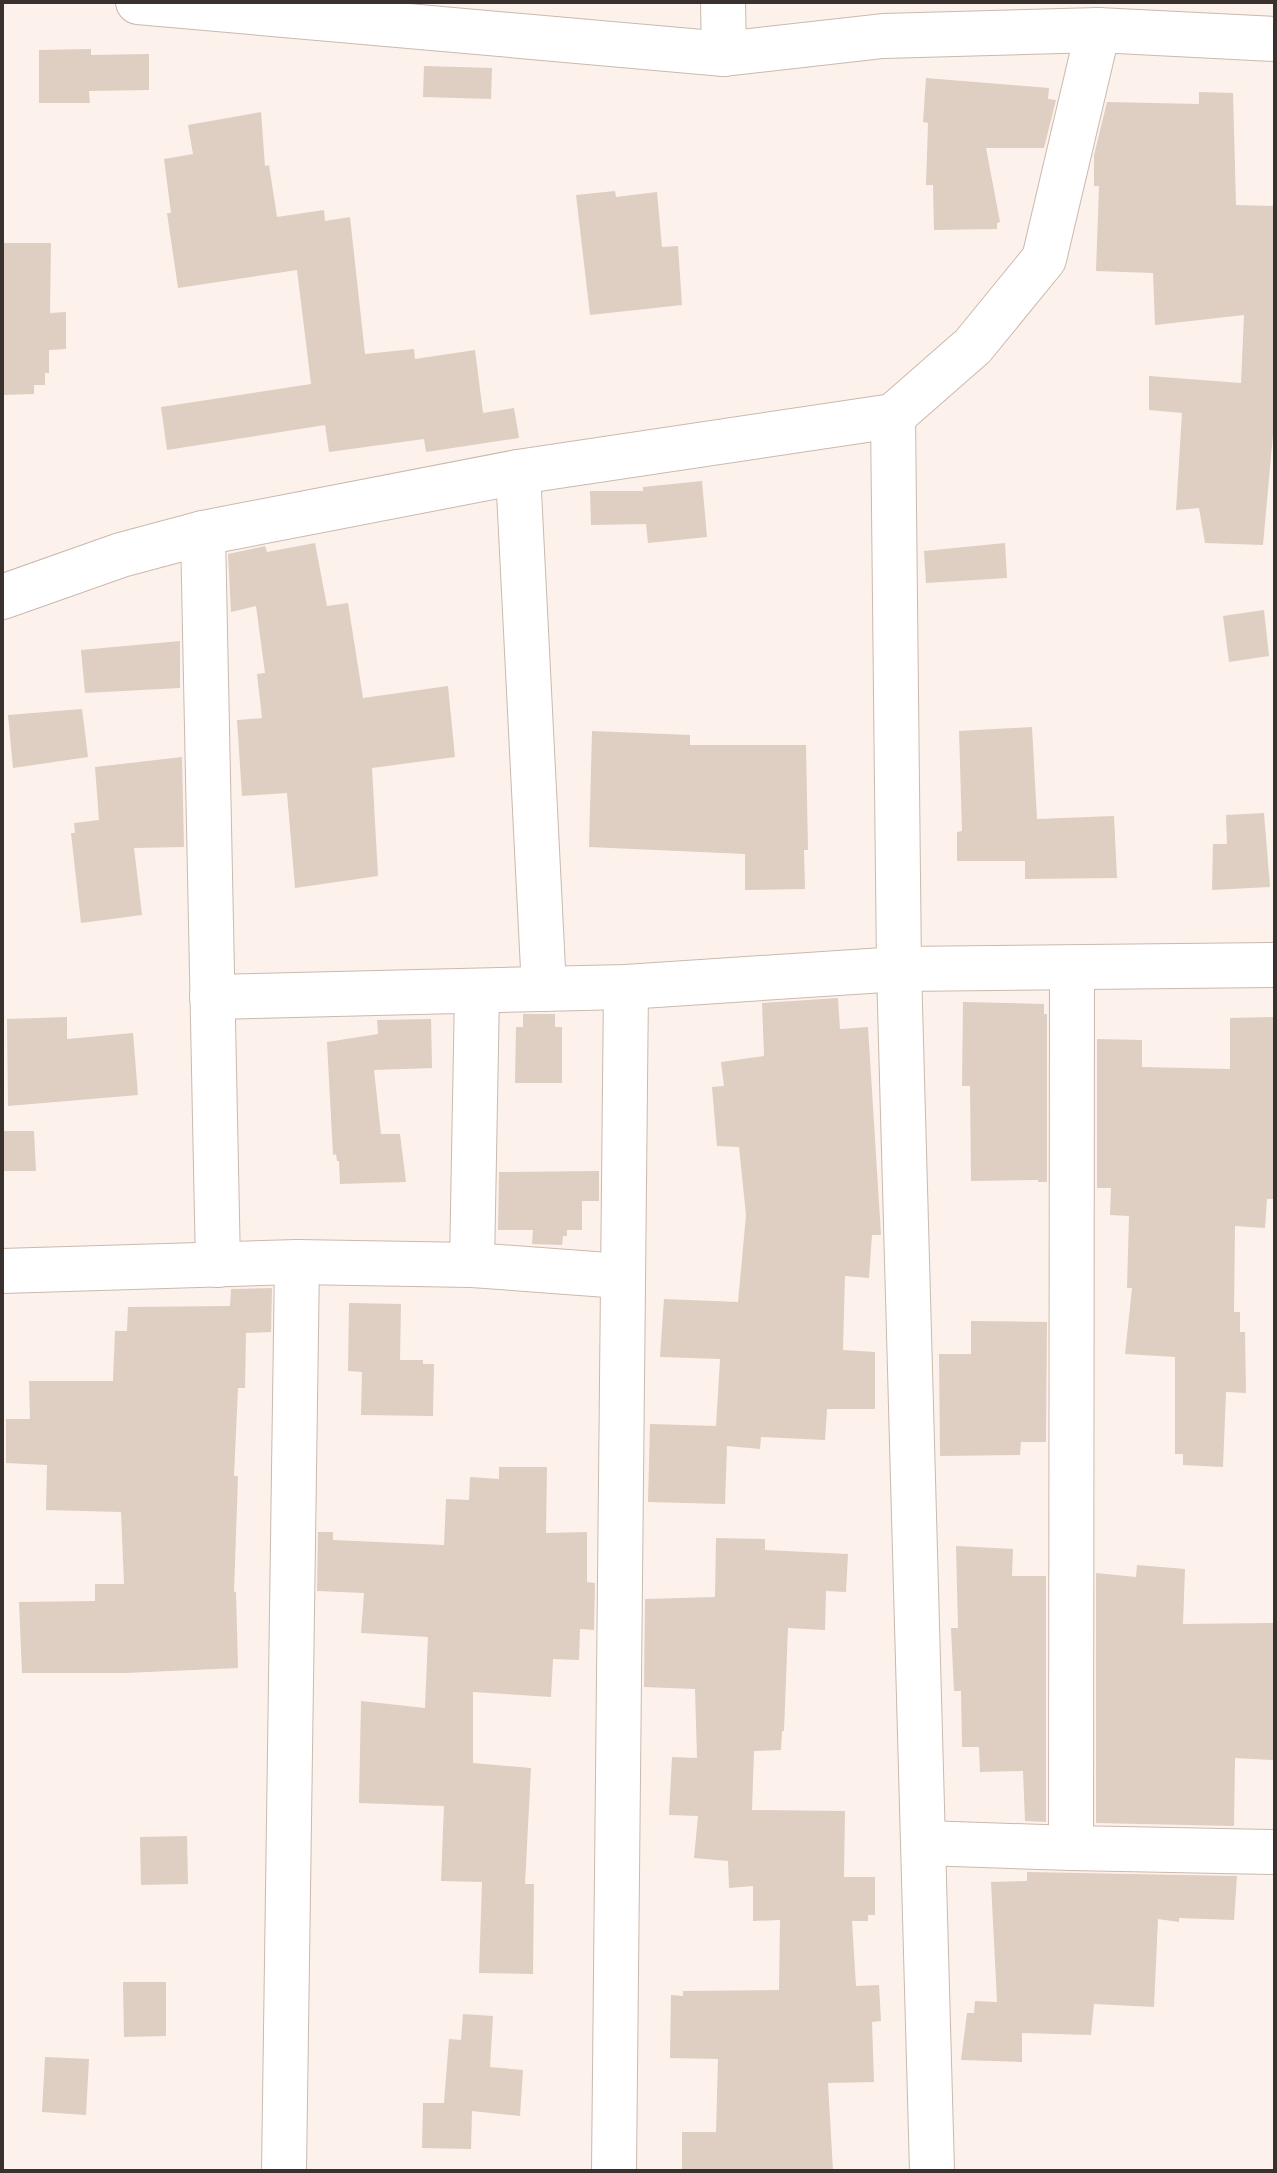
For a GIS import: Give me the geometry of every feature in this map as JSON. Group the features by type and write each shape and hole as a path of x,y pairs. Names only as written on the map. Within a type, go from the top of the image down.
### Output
{"street":[{"path":"138,2 724,54 883,19 1275,39"},
{"path":"723,2 724,54"},
{"path":"2,597 121,555 203,533 518,472 893,416 973,346 1044,259 1098,30"},
{"path":"893,416 899,969 932,2171"},
{"path":"518,472 544,989"},
{"path":"203,533 218,1265"},
{"path":"212,997 626,987 899,969 1275,965"},
{"path":"1071,1848 1072,968"},
{"path":"614,2171 626,987"},
{"path":"472,1265 477,992"},
{"path":"2,1271 297,1262 472,1265 621,1276"},
{"path":"284,2171 297,1262"},
{"path":"924,1843 1275,1852"}],"building":[{"path":"91,49 91,55 149,54 149,90 89,91 90,103 39,103 39,50"},
{"path":"424,66 492,68 491,99 423,97"},
{"path":"926,78 1049,88 1048,99 1056,100 1044,148 986,148 1000,222 997,229 934,230 933,185 926,185 928,123 923,122"},
{"path":"1199,92 1233,93 1236,205 1275,206 1275,412 1263,545 1205,543 1199,508 1176,510 1182,413 1149,410 1149,376 1241,383 1244,315 1155,325 1153,273 1096,271 1099,186 1094,186 1094,155 1107,102 1199,104"},
{"path":"261,112 265,166 269,165 277,217 324,210 325,221 350,217 365,354 414,349 415,359 475,350 483,413 514,408 519,438 426,452 424,439 329,452 325,425 167,450 161,407 311,384 297,270 178,288 167,213 171,213 164,159 193,154 188,125"},
{"path":"615,191 616,197 657,192 662,247 678,246 682,305 590,315 576,195"},
{"path":"3,243 51,243 50,313 66,312 66,349 49,350 49,373 45,373 45,385 34,385 34,394 2,395"},
{"path":"702,481 707,537 648,543 646,524 591,525 590,491 643,491 643,487"},
{"path":"315,543 327,606 348,603 363,698 448,686 455,757 372,768 378,876 295,888 287,793 242,796 237,720 262,718 257,674 265,673 256,606 231,612 228,554 265,546 267,552"},
{"path":"1005,543 1007,578 926,583 924,551"},
{"path":"1264,610 1269,656 1229,662 1223,616"},
{"path":"180,641 180,688 85,693 81,650"},
{"path":"82,709 88,757 13,768 8,715"},
{"path":"1032,727 1037,819 1114,816 1117,878 1025,879 1025,861 957,861 957,832 962,831 959,731"},
{"path":"592,731 690,735 690,745 806,745 808,850 804,850 805,889 745,890 745,854 589,847"},
{"path":"182,757 184,847 134,848 142,915 81,923 71,833 75,833 74,823 99,820 95,767"},
{"path":"1264,813 1270,887 1212,890 1213,844 1227,844 1226,815"},
{"path":"838,998 840,1029 868,1027 881,1235 872,1235 869,1278 845,1276 843,1350 875,1352 875,1409 827,1409 825,1440 761,1437 760,1449 727,1446 725,1504 648,1502 650,1424 716,1426 720,1359 660,1357 664,1299 738,1302 746,1215 739,1147 717,1146 712,1087 724,1086 721,1062 764,1056 762,1003"},
{"path":"963,1002 1044,1004 1044,1014 1047,1014 1047,1182 971,1181 970,1086 962,1086"},
{"path":"523,1014 555,1014 555,1027 562,1027 562,1083 515,1083 516,1027 523,1027"},
{"path":"67,1017 67,1039 133,1033 138,1095 8,1106 7,1019"},
{"path":"1275,1017 1275,1199 1267,1199 1265,1228 1235,1226 1234,1312 1240,1312 1240,1332 1245,1332 1246,1393 1226,1392 1223,1467 1183,1465 1183,1454 1175,1454 1175,1357 1125,1354 1132,1288 1127,1288 1129,1216 1110,1215 1111,1188 1097,1188 1097,1039 1142,1040 1142,1067 1230,1069 1230,1018"},
{"path":"431,1019 432,1068 374,1070 381,1134 400,1134 406,1182 340,1184 339,1161 336,1154 333,1155 327,1042 378,1034 377,1020"},
{"path":"2,1131 34,1131 36,1171 2,1171"},
{"path":"599,1171 599,1201 582,1201 582,1230 567,1230 562,1245 532,1244 533,1230 498,1230 499,1172"},
{"path":"272,1288 271,1332 246,1333 245,1388 238,1388 234,1592 238,1668 22,1673 19,1602 95,1601 95,1584 124,1584 121,1512 46,1510 47,1465 6,1463 6,1419 30,1419 29,1381 113,1381 115,1331 127,1331 128,1307 230,1306 231,1289"},
{"path":"349,1303 401,1304 400,1360 423,1360 423,1364 434,1364 433,1416 361,1415 362,1372 348,1371"},
{"path":"971,1321 1047,1322 1046,1442 1021,1442 1020,1455 940,1456 939,1354 971,1354"},
{"path":"499,1467 547,1467 546,1533 587,1532 587,1582 595,1583 594,1630 580,1629 579,1660 553,1659 551,1697 473,1692 473,1763 531,1768 525,1884 534,1884 533,1974 479,1973 482,1882 441,1881 444,1806 359,1803 361,1701 425,1708 428,1637 361,1633 364,1593 317,1591 318,1532 333,1532 333,1540 444,1545 446,1499 469,1500 470,1477 499,1479"},
{"path":"716,1538 765,1539 765,1550 848,1554 846,1592 826,1591 825,1630 788,1628 781,1750 754,1751 752,1810 845,1811 844,1877 875,1877 875,1915 868,1915 868,1921 852,1921 856,1986 879,1985 881,2021 872,2022 874,2082 828,2083 833,2171 682,2171 682,2132 716,2132 718,2059 670,2058 671,1995 683,1996 683,1991 779,1990 780,1920 753,1921 753,1886 729,1888 728,1861 694,1858 698,1816 669,1815 672,1757 697,1758 695,1689 644,1687 645,1599 715,1597"},
{"path":"956,1546 1013,1549 1012,1576 1046,1576 1046,1822 1025,1821 1023,1771 980,1772 979,1747 962,1747 961,1691 954,1691 951,1628 958,1628"},
{"path":"1137,1565 1185,1569 1183,1624 1275,1623 1273,1760 1235,1758 1234,1826 1096,1823 1096,1573 1136,1577"},
{"path":"187,1836 188,1884 141,1885 140,1837"},
{"path":"1027,1872 1237,1876 1234,1920 1179,1918 1179,1922 1158,1919 1154,2007 1094,2004 1091,2035 1022,2033 1022,2062 961,2060 967,2013 974,2013 975,2001 997,2002 991,1882 1027,1881"},
{"path":"123,1982 166,1982 166,2036 124,2037"},
{"path":"463,2014 493,2016 490,2067 523,2070 520,2116 472,2111 471,2149 422,2148 423,2103 444,2103 449,2039 461,2040"},
{"path":"45,2057 89,2059 86,2115 42,2112"}]}
